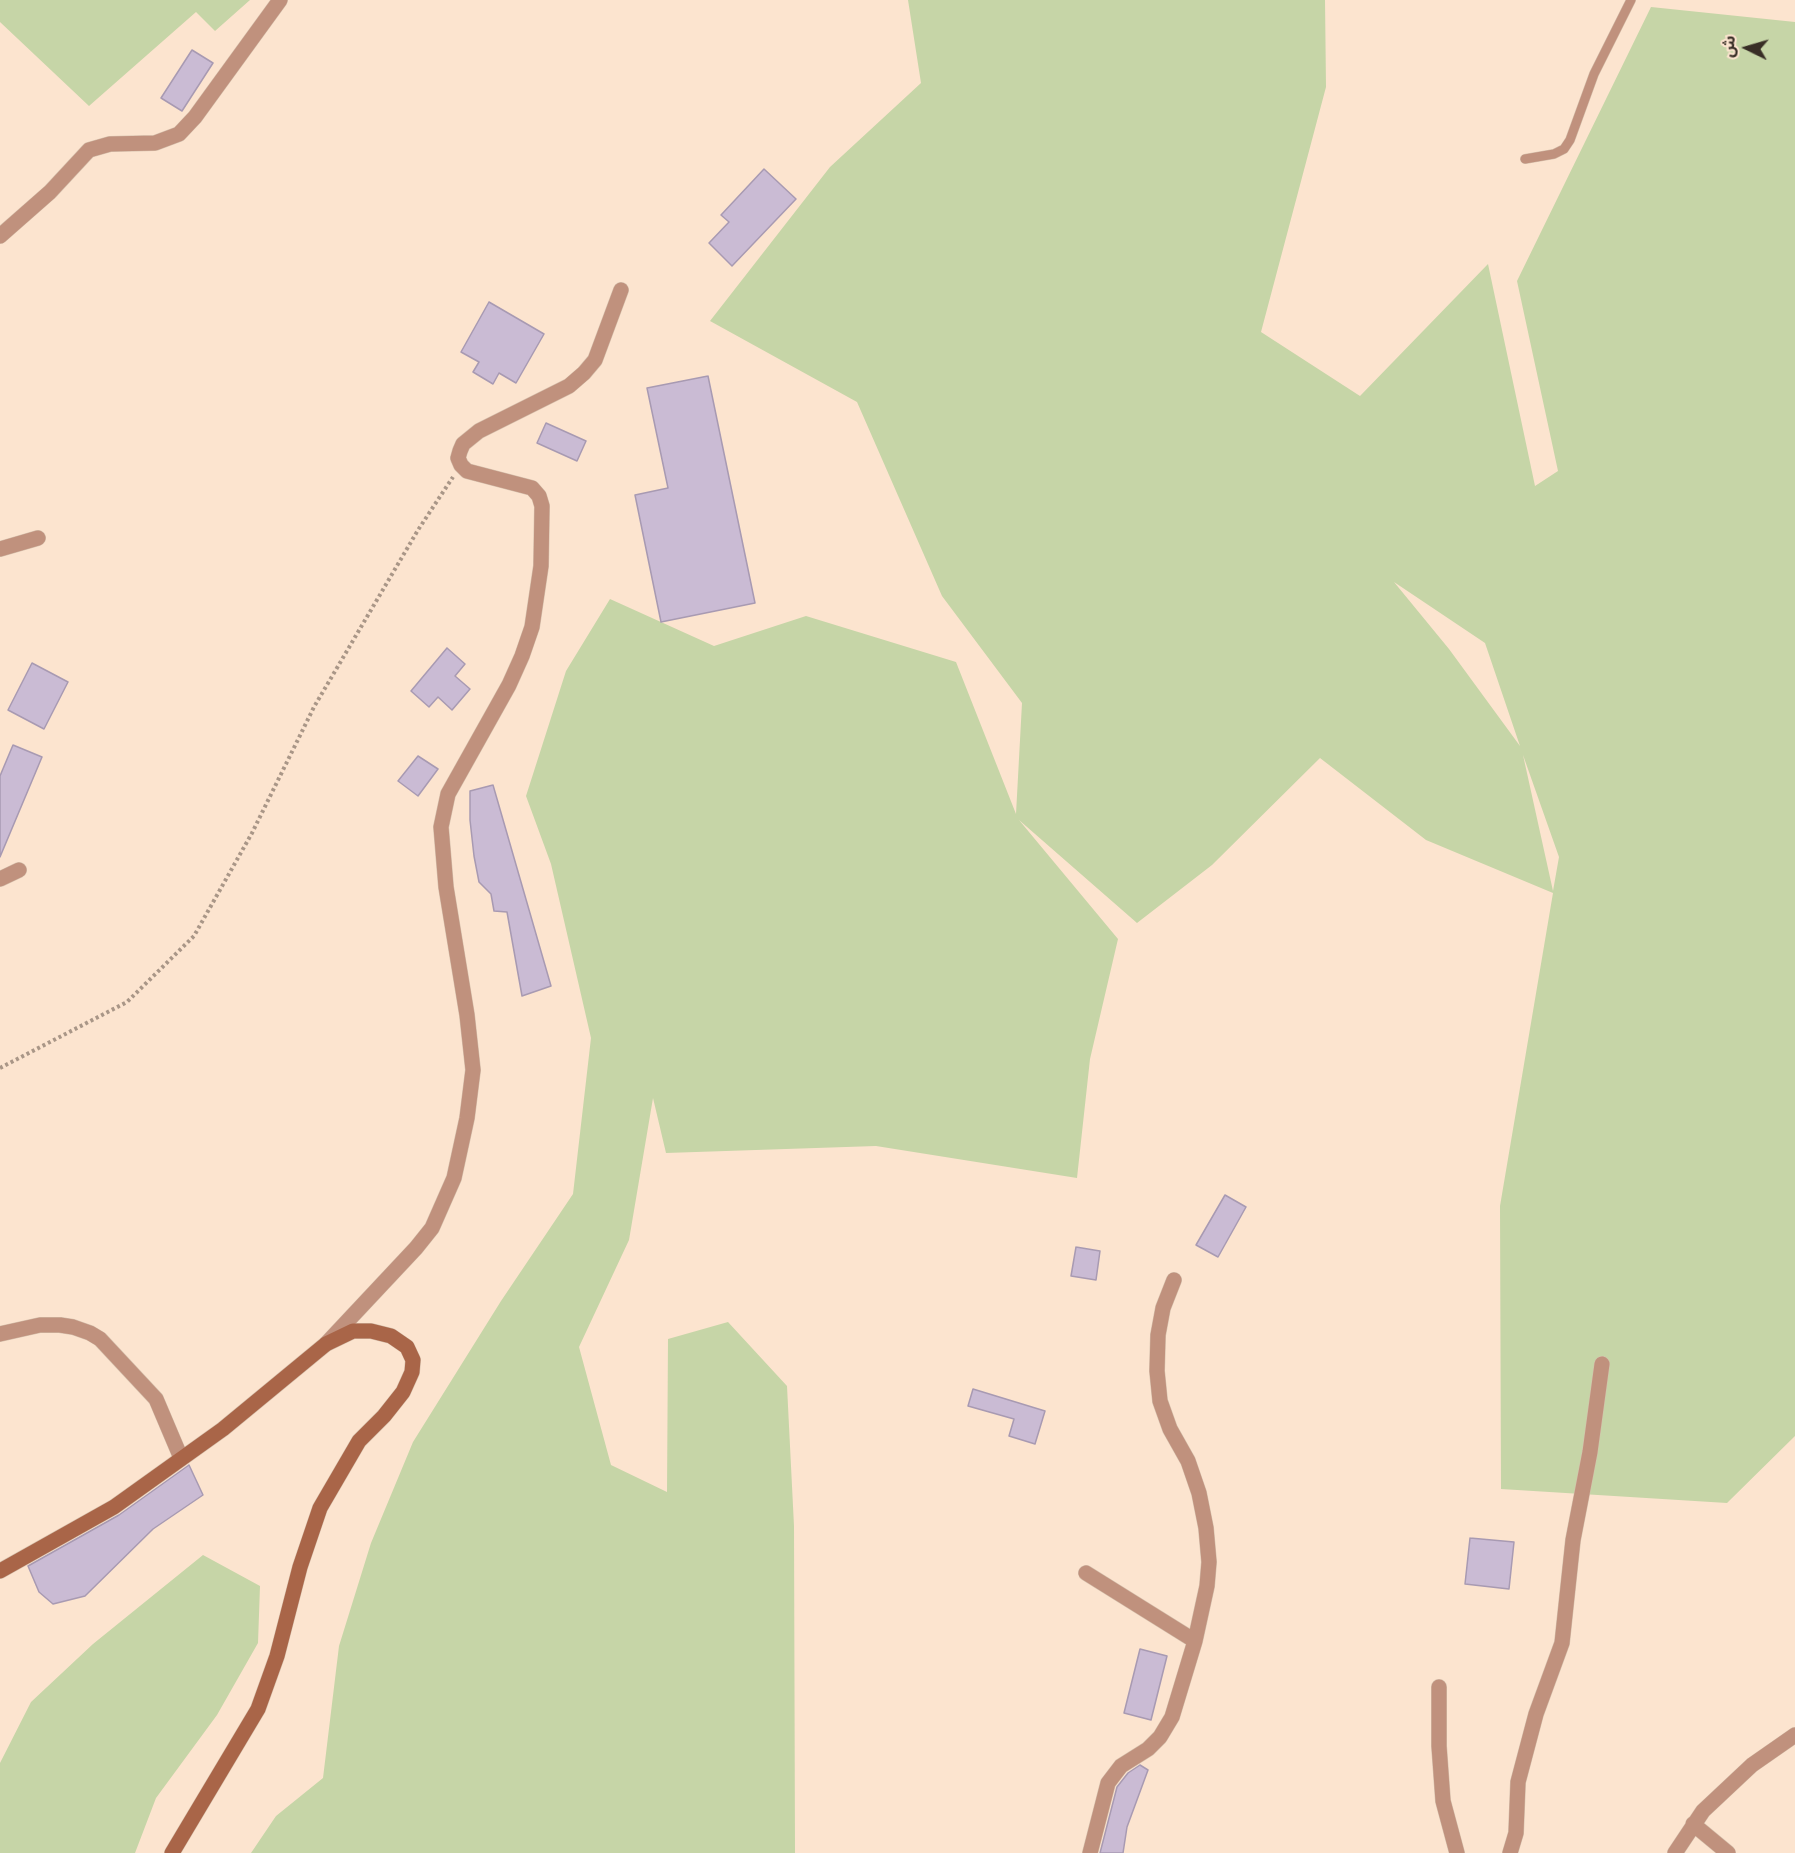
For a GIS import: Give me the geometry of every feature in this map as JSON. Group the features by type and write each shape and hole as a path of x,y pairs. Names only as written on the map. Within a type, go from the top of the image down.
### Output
{"main road":[{"path":"0,1571 114,1506 223,1429 326,1344 353,1331 371,1330 391,1336 407,1347 413,1360 412,1372 403,1392 384,1416 359,1441 320,1508 300,1567 277,1656 258,1708 230,1759 171,1853"}],"street":[{"path":"0,236 43,198 89,150 110,144 155,143 179,134 195,117 280,0"},
{"path":"326,1344 432,1228 454,1178 467,1118 473,1070 467,1015 446,886 441,826 448,794 509,686 532,627 541,566 542,507 532,488 467,471 458,458 463,444 479,431 569,386 584,373 595,360 621,290"},
{"path":"0,549 38,538"},
{"path":"0,879 19,870"},
{"path":"1090,1853 1108,1783 1121,1766 1148,1749 1160,1737 1172,1717 1195,1641 1207,1586 1209,1562 1206,1528 1199,1493 1188,1461 1170,1428 1160,1401 1157,1371 1162,1308 1174,1280"},
{"path":"0,1334 40,1325 60,1325 73,1326 100,1339 156,1399 181,1458"},
{"path":"1510,1853 1516,1833 1518,1782 1536,1714 1562,1643 1573,1540 1590,1452 1602,1364"},
{"path":"1086,1573 1195,1641"},
{"path":"1440,1687 1439,1746 1443,1801 1456,1853"},
{"path":"1675,1853 1703,1810 1752,1765 1795,1735"},
{"path":"1693,1824 1728,1853"}],"lane":[{"path":"1525,159 1554,154 1564,149 1570,140 1594,74 1631,0"}],"path":[{"path":"0,1068 127,1002 194,936 252,833 314,707 418,530 461,465"}],"green space":[{"path":"0,0 250,0 215,31 196,12 89,106 0,22"},
{"path":"908,0 1325,0 1326,87 1261,332 1360,396 1488,264 1535,486 1558,471 1517,281 1651,7 1795,22 1795,1436 1727,1503 1501,1489 1500,1206 1553,893 1426,840 1320,758 1212,865 1137,923 1019,820 1118,939 1090,1059 1077,1178 876,1146 666,1153 653,1098 629,1240 579,1347 611,1465 667,1492 668,1339 728,1322 787,1386 794,1526 795,1853 251,1853 276,1816 323,1778 339,1646 371,1543 413,1442 501,1301 573,1194 591,1038 551,864 526,796 566,671 610,599 714,646 806,616 956,662 1016,814 1022,703 942,596 857,402 710,321 830,167 921,83","holes":["1394,582 1485,643 1520,746 1449,649","1523,755 1559,857 1553,891"]},
{"path":"203,1555 260,1586 258,1643 217,1715 156,1798 135,1853 0,1853 0,1763 31,1702 93,1644"}],"building":[{"path":"192,50 213,63 182,111 161,98"},
{"path":"764,169 796,199 732,266 709,243 729,222 721,215"},
{"path":"489,302 544,334 516,383 499,373 493,384 473,372 479,362 461,352"},
{"path":"708,376 755,603 661,622 635,495 668,488 647,388"},
{"path":"546,423 586,441 577,461 537,443"},
{"path":"447,648 465,664 455,676 470,689 452,710 438,697 429,707 411,691"},
{"path":"32,663 68,682 44,729 8,710"},
{"path":"13,745 42,757 0,857 0,776"},
{"path":"418,756 438,769 418,796 398,781"},
{"path":"493,785 551,986 522,996 507,912 494,911 491,894 479,882 474,856 470,791"},
{"path":"1225,1195 1246,1207 1218,1257 1196,1245"},
{"path":"1076,1247 1100,1251 1096,1280 1071,1276"},
{"path":"973,1389 1045,1411 1035,1444 1009,1436 1014,1419 968,1406"},
{"path":"189,1465 203,1495 153,1529 85,1596 53,1604 39,1592 28,1566 119,1515"},
{"path":"1470,1538 1514,1542 1509,1589 1465,1584"},
{"path":"1140,1649 1167,1656 1151,1720 1124,1713"},
{"path":"1140,1765 1148,1770 1127,1827 1123,1853 1100,1853 1117,1787 1128,1773"}]}
